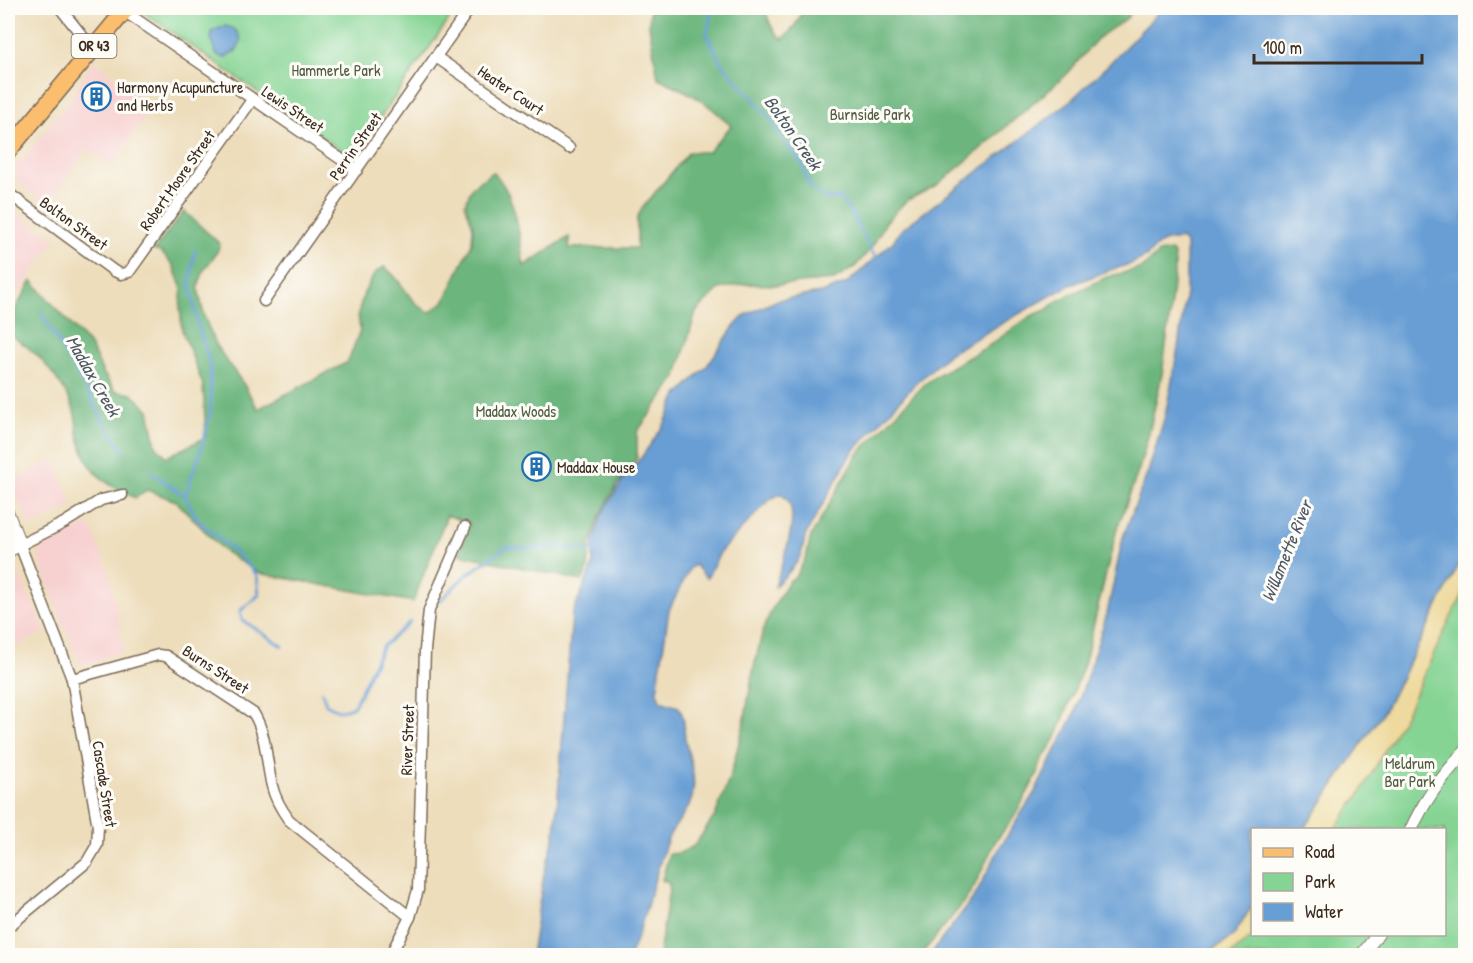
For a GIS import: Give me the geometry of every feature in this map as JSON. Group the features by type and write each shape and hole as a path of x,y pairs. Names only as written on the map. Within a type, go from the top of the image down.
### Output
{"main road":[{"name":"OR 43","path":"8,150 125,9"}],"street":[{"path":"60,8 92,48"},
{"name":"Perrin Street","path":"264,301 470,8"},
{"name":"Lewis Street","path":"125,9 252,100 357,170"},
{"name":"Heater Court","path":"436,57 569,148"},
{"name":"Robert Moore Street","path":"125,274 132,269 252,100"},
{"name":"Bolton Street","path":"8,193 114,271 125,274"},
{"path":"8,551 64,523 101,500 122,495"},
{"path":"8,514 72,679"},
{"name":"River Street","path":"390,956 410,917 418,890 425,650 429,610 465,527"},
{"name":"Burns Street","path":"72,679 158,655 166,656 254,714 261,726 272,788 278,804 289,820 410,917"},
{"name":"Cascade Street","path":"8,927 87,862 97,845 99,827 72,679"},
{"path":"1411,828 1445,774 1466,751"},
{"path":"1361,956 1376,936"}],"shaded area":[{"path":"94,61 151,109 112,165 86,149 48,205 17,181 15,168 73,97 74,91"},
{"path":"8,207 55,239 8,310"},
{"path":"54,459 72,505 31,525 9,483"},
{"path":"90,524 110,576 124,650 89,664 79,663 38,556 41,547"},
{"path":"13,561 45,631 8,652 8,564"}],"green space":[{"name":"Hammerle Park","path":"147,8 457,8 352,158 143,12"},
{"path":"650,8 765,8 773,29 783,39 794,27 805,8 1134,8 1127,18 1098,38 1066,75 970,158 937,185 906,201 886,222 872,247 855,267 834,280 777,285 744,284 719,289 696,312 676,378 637,432 637,458 620,480 600,515 590,544 588,568 582,581 459,554 470,524 447,515 413,602 258,573 224,551 176,501 147,490 136,498 114,487 97,474 81,446 73,408 65,391 36,355 9,334 8,321 32,281 91,347 103,373 115,391 132,394 149,410 156,446 167,457 206,437 203,385 182,330 180,307 182,289 173,265 161,252 154,250 184,211 220,244 204,270 198,288 204,316 217,347 258,409 348,362 360,330 358,314 364,293 375,273 384,267 423,309 430,312 444,302 472,243 473,227 465,203 473,186 493,172 508,193 516,216 524,266 569,237 569,248 637,248 637,218 643,207 689,152 708,152 731,126 697,98 658,78 649,25"},
{"path":"1171,251 1174,254 1175,265 1162,374 1139,469 1116,532 1084,665 1056,738 1041,761 1038,773 1014,817 995,842 975,885 964,902 921,955 659,955 669,890 669,883 662,880 669,854 680,853 694,846 715,816 730,777 744,724 763,630 772,609 803,563 811,536 858,454 925,384 939,374 987,347 1057,301 1107,277 1142,268 1159,253"},
{"name":"Meldrum Bar Park","path":"1465,553 1465,955 1205,956 1233,936 1251,908 1251,936 1446,936 1446,828 1305,828 1387,706"}],"sand":[{"path":"1465,553 1465,591 1406,713 1360,794 1336,828 1305,828 1387,706"},
{"path":"1251,908 1253,936 1230,955 1205,956 1233,936"}],"water":[{"name":"Willamette River","path":"1163,8 1465,8 1465,553 1387,706 1305,828 1251,828 1251,908 1233,936 1204,955 930,955 976,894 1000,847 1035,792 1075,713 1107,614 1123,537 1149,469 1165,416 1177,354 1186,293 1186,243 1180,239 1165,241 1146,257 1068,286 950,353 915,384 851,454 805,536 799,558 792,569 775,586 788,543 792,519 788,500 781,494 770,499 721,551 707,578 695,565 690,568 669,610 657,691 660,701 679,707 681,712 693,771 692,799 667,841 641,927 630,955 531,955 544,874 555,834 572,615 593,565 593,542 602,514 625,476 664,425 676,397 707,366 733,328 745,315 778,300 821,293 846,284 892,243 901,230 1068,103"},
{"path":"225,26 236,30 241,41 236,51 224,58 216,54 211,38 212,31"}],"waterway":[{"name":"Bolton Creek","path":"712,8 707,34 720,61 768,116 802,164 808,183 826,199 839,198 849,209 876,258"},
{"path":"185,496 200,453 211,410 210,364 197,321 190,282 195,250"},
{"name":"Maddax Creek","path":"41,313 105,424 124,451"},
{"name":"Maddax Creek","path":"151,472 185,496 197,519 257,575 259,595 240,611 242,620 282,646"},
{"name":"Maddax Creek","path":"439,602 465,576 506,547 529,549 559,546 593,551"},
{"name":"Maddax Creek","path":"322,692 326,704 340,711 354,706 382,647 410,622"},
{"path":"8,753 13,748"}],"place":[{"name":"Harmony Acupuncture and Herbs","path":"96,96"},
{"name":"Maddax House","path":"536,467"}],"park label":[{"name":"Burnside Park","path":"870,114"},
{"name":"Maddax Woods","path":"516,411"}]}
